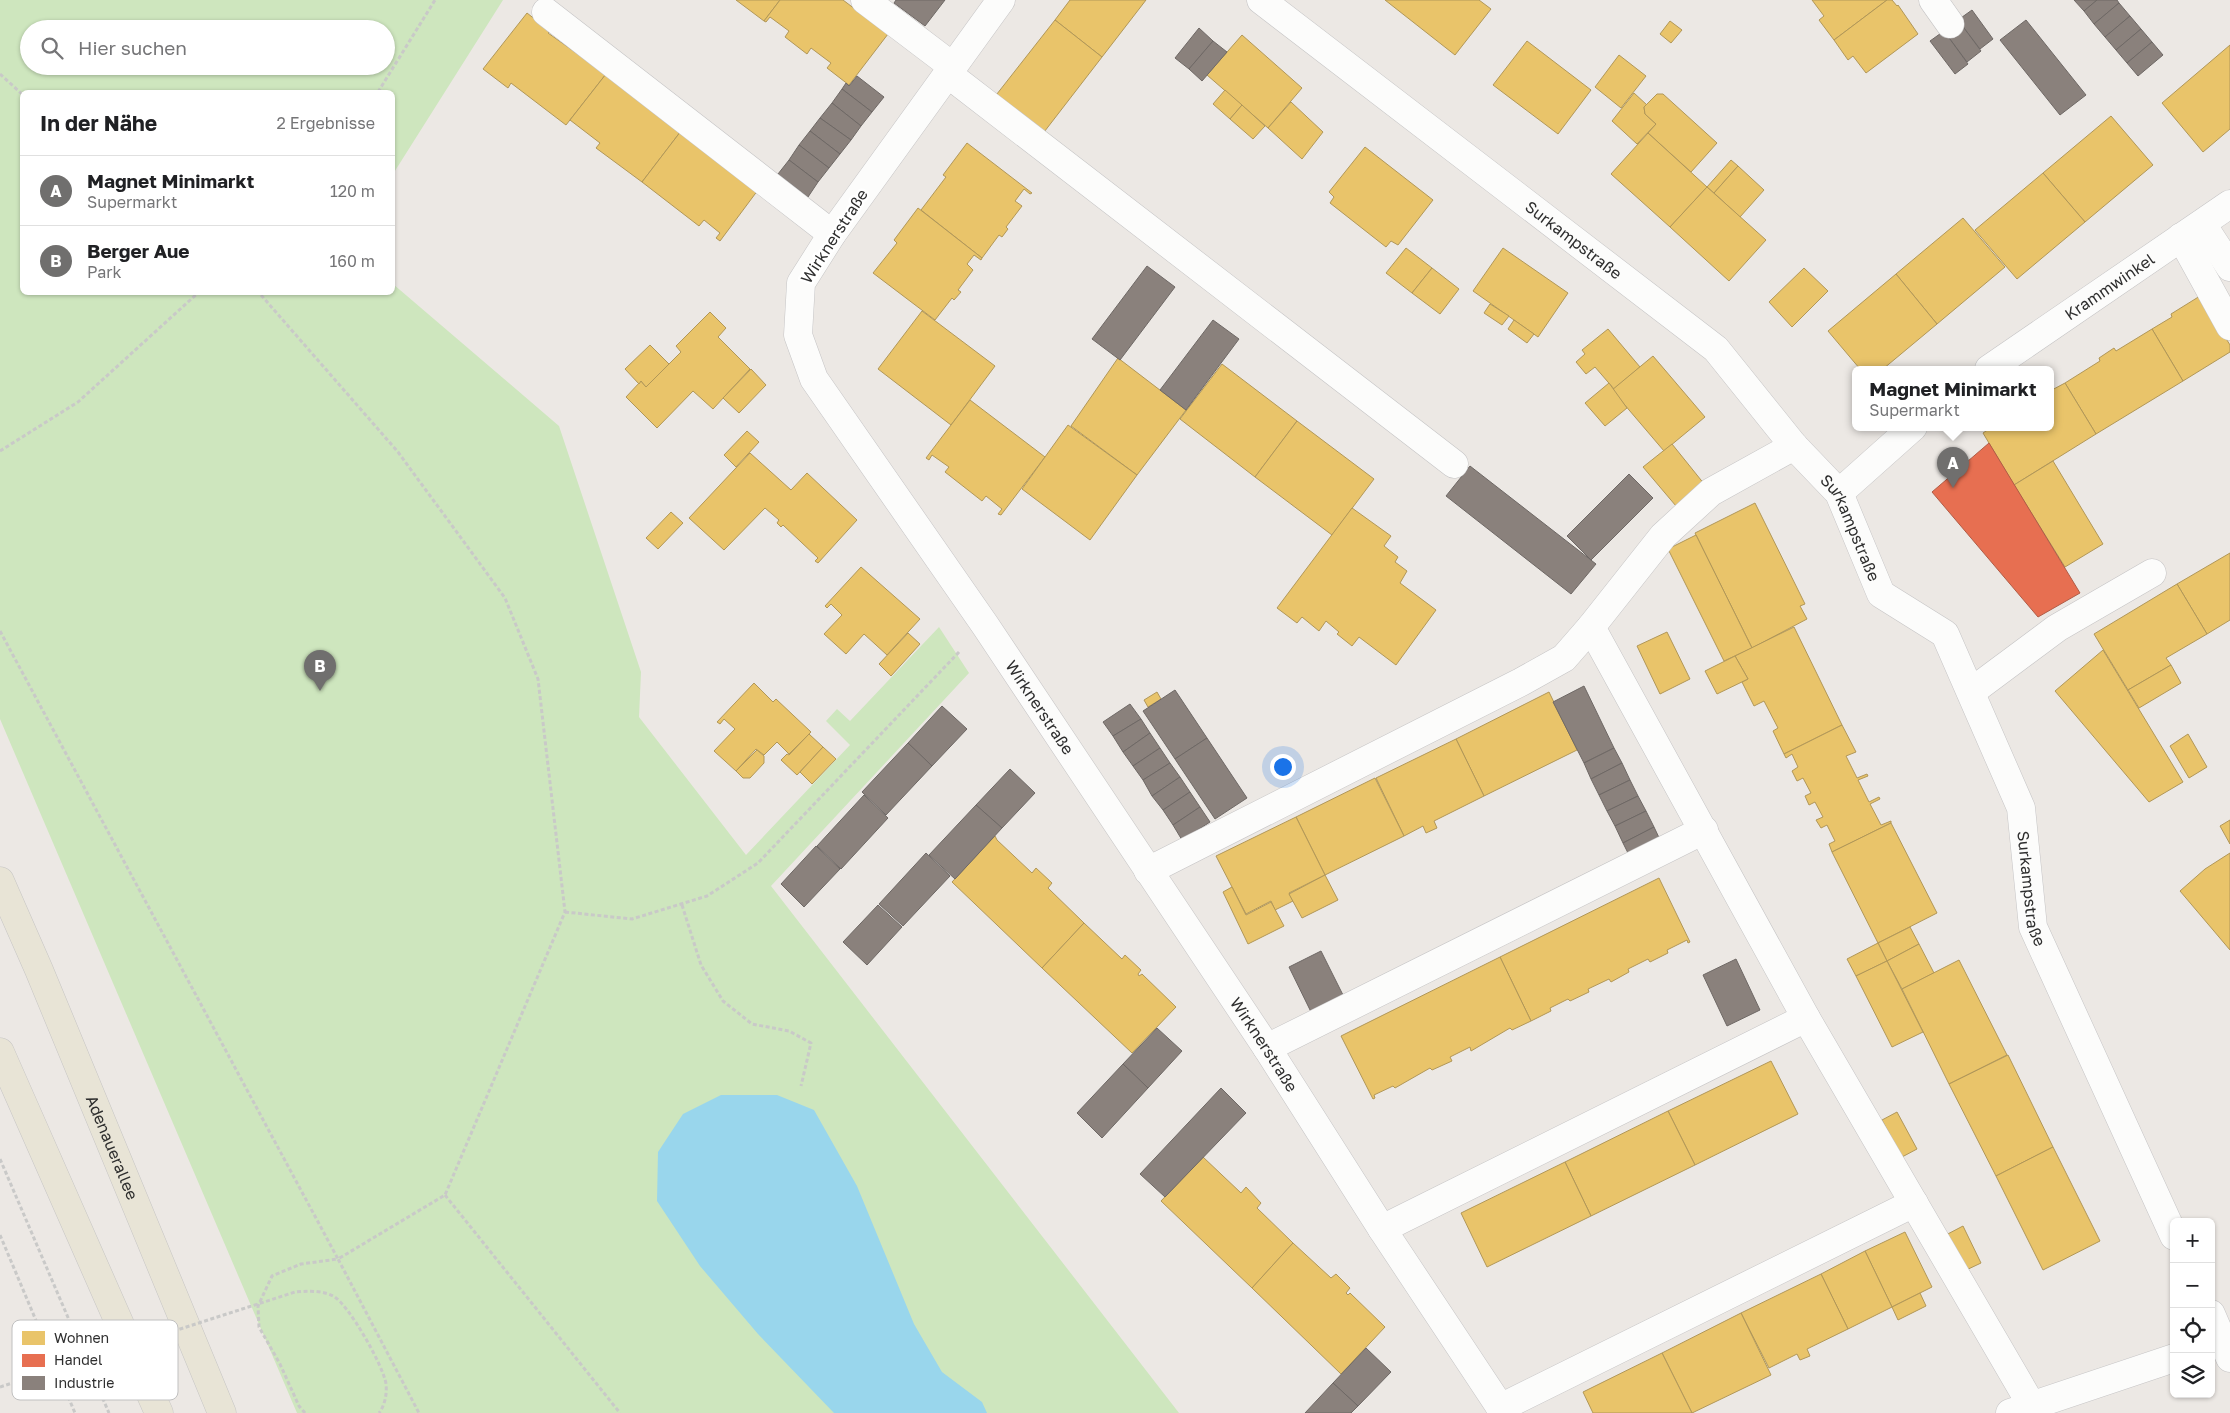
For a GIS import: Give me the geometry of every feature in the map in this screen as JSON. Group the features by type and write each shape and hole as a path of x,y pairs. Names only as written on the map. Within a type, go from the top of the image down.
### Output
{"main road":[{"name":"Adenauerallee","path":"0,881 39,970 222,1413"},
{"path":"0,1052 118,1320"},
{"path":"153,1400 159,1413"}],"street":[{"path":"865,0 950,70 1454,464"},
{"name":"Wirknerstraße","path":"1001,0 832,234 801,283 798,335 814,379 985,625 1267,1048 1382,1229 1502,1410"},
{"name":"Surkampstraße","path":"1261,0 1716,349 1794,446 1839,493 1881,594 1945,634 2021,808 2033,927 2170,1227"},
{"path":"1934,0 1950,24"},
{"path":"546,12 832,234"},
{"name":"Krammwinkel","path":"1993,366 2230,204"},
{"path":"2192,230 2230,267"},
{"path":"2192,230 2230,326"},
{"path":"1839,493 1909,431"},
{"path":"1148,870 1521,682 1564,658 1663,536 1711,492 1794,446"},
{"path":"1970,692 2057,628 2152,573"},
{"path":"1591,627 1806,1018 1914,1203 2021,1409 2170,1359"},
{"path":"1267,1048 1704,830"},
{"path":"1382,1229 1806,1018"},
{"path":"1502,1410 1914,1203"},
{"path":"2215,1323 2224,1344"}],"path":[{"path":"395,65 435,0"},
{"path":"0,74 20,92"},
{"path":"379,90 389,75"},
{"path":"0,451 78,402 196,295"},
{"path":"263,295 398,452 505,598 538,678 565,912 445,1195 338,1259 301,1264 272,1276 258,1306 259,1327 280,1364 299,1406 305,1413"},
{"path":"565,912 632,918 682,905 707,896 758,863 985,625"},
{"path":"0,631 419,1413"},
{"path":"682,905 701,965 723,1001 752,1024 788,1031 812,1043 801,1086"},
{"path":"0,1159 69,1320"},
{"path":"445,1195 620,1413"},
{"path":"0,1235 36,1320"},
{"path":"178,1330 295,1292 314,1291 334,1296 350,1313 382,1368 386,1383 386,1397 379,1413"},
{"path":"0,1387 12,1383"},
{"path":"70,1400 75,1413"},
{"path":"103,1400 109,1413"}],"green space":[{"path":"0,0 503,0 395,171 395,90 20,90 20,295 395,295 395,286 559,426 641,672 639,717 746,855 850,745 826,721 837,709 850,721 939,627 969,673 771,886 1179,1413 297,1413 0,719"}],"water":[{"path":"721,1095 777,1095 814,1110 857,1186 914,1324 942,1372 982,1402 987,1413 834,1413 758,1334 700,1266 657,1201 658,1152 683,1114"}],"building: Wohnen":[{"path":"736,0 780,0 764,21"},
{"path":"780,0 843,0 888,34 849,85 827,68 831,63 811,48 807,54 785,37 789,31 770,17 766,22 764,21"},
{"path":"1070,0 1146,0 1102,57 1055,20"},
{"path":"1385,0 1479,0 1491,9 1455,55"},
{"path":"1812,0 1887,0 1834,40 1819,20 1824,16"},
{"path":"1887,0 1892,0 1898,5 1918,34 1866,73 1853,56 1848,60 1834,40"},
{"path":"527,13 550,31 548,33 606,74 566,125 511,83 508,88 483,69"},
{"path":"1055,20 1102,57 1041,136 993,99"},
{"path":"1670,21 1682,30 1671,43 1660,34"},
{"path":"1242,35 1302,88 1268,128 1207,75"},
{"path":"1527,41 1591,90 1558,134 1493,85"},
{"path":"2230,45 2230,129 2203,152 2162,103"},
{"path":"1619,55 1646,76 1621,108 1595,87"},
{"path":"606,74 681,131 642,182 596,148 600,143 570,120"},
{"path":"1225,90 1242,105 1230,119 1213,104"},
{"path":"1634,93 1647,105 1644,107 1645,114 1656,124 1637,144 1612,121"},
{"path":"1657,94 1663,94 1717,143 1691,172 1648,133 1656,124 1645,114 1644,107"},
{"path":"1291,102 1323,132 1302,159 1268,128"},
{"path":"1242,105 1265,126 1253,139 1230,119"},
{"path":"2111,116 2153,165 2085,222 2043,173"},
{"path":"681,131 758,190 720,241 716,238 720,233 704,220 699,226 642,182"},
{"path":"1648,133 1707,187 1670,227 1611,174"},
{"path":"967,143 1032,193 1030,194 1024,189 1015,201 1022,206 1006,227 1008,229 1002,237 999,235 982,258 921,210 946,177 943,175"},
{"path":"1365,147 1433,200 1398,245 1391,241 1386,247 1330,203 1334,197 1329,192"},
{"path":"1731,160 1738,166 1714,193 1707,187"},
{"path":"1738,166 1764,190 1740,217 1714,193"},
{"path":"2043,173 2085,222 2017,279 1975,230"},
{"path":"1707,187 1766,240 1729,281 1670,227"},
{"path":"918,208 982,258 981,260 974,255 967,264 973,270 958,290 961,292 954,300 952,298 935,320 873,273 897,243 894,240"},
{"path":"1963,218 2005,267 1937,324 1896,274"},
{"path":"1406,248 1432,268 1412,293 1386,273"},
{"path":"1503,248 1568,293 1538,337 1473,291"},
{"path":"1432,268 1459,289 1440,314 1412,293"},
{"path":"1804,268 1828,291 1792,327 1769,302"},
{"path":"1896,274 1937,324 1887,366 1857,366 1828,331"},
{"path":"2200,296 2230,345 2230,352 2183,381 2152,329 2172,317 2171,314"},
{"path":"1490,304 1509,316 1502,325 1484,313"},
{"path":"922,311 995,366 951,425 878,369"},
{"path":"710,312 726,328 718,337 750,369 713,409 693,391 657,428 626,397 641,381 646,387 681,352 676,346"},
{"path":"1514,320 1534,334 1527,343 1508,329"},
{"path":"1608,329 1640,367 1614,389 1595,367 1586,374 1576,362 1585,354 1582,350"},
{"path":"2152,329 2183,381 2096,434 2065,383 2100,361 2099,358 2114,348 2116,351"},
{"path":"650,345 669,364 646,387 641,381 639,384 625,369"},
{"path":"1653,356 1705,417 1664,451 1612,390"},
{"path":"1118,358 1186,410 1137,475 1071,426"},
{"path":"1222,364 1297,421 1255,477 1180,419"},
{"path":"751,369 766,385 739,413 723,398"},
{"path":"1609,383 1627,408 1605,426 1585,403"},
{"path":"2065,383 2096,434 2014,485 1983,433 1986,431 2054,431 2054,389"},
{"path":"970,400 1045,457 1001,515 998,514 1002,509 986,496 982,501 945,472 949,467 932,455 929,460 926,458"},
{"path":"1297,421 1374,479 1332,535 1255,477"},
{"path":"1068,425 1137,475 1090,540 1022,489"},
{"path":"747,431 759,442 736,467 724,455"},
{"path":"1672,444 1705,485 1676,506 1643,467"},
{"path":"750,453 791,490 807,473 857,520 818,563 815,561 818,558 783,525 781,527 777,523 779,520 765,508 724,550 689,518"},
{"path":"2053,461 2103,544 2065,567 2014,485"},
{"path":"1755,503 1805,604 1800,606 1807,619 1752,648 1695,533"},
{"path":"1352,508 1391,536 1384,546 1398,557 1395,562 1407,571 1400,583 1436,610 1396,665 1359,637 1352,646 1337,634 1339,632 1326,621 1319,631 1302,617 1297,623 1277,608"},
{"path":"671,512 683,523 658,549 646,538"},
{"path":"1696,535 1752,648 1724,661 1668,549"},
{"path":"2230,553 2230,620 2207,634 2177,584"},
{"path":"861,567 920,619 887,655 864,634 846,654 824,634 842,615 831,604 827,608 825,606"},
{"path":"2177,584 2207,634 2166,658 2171,665 2128,690 2094,634"},
{"path":"1794,627 1842,725 1784,754 1773,731 1778,728 1764,701 1754,706 1742,682 1748,679 1735,656"},
{"path":"1667,632 1690,679 1660,694 1637,646"},
{"path":"908,633 920,644 891,676 879,664"},
{"path":"2103,650 2183,782 2149,802 2055,691"},
{"path":"1735,656 1748,679 1717,694 1705,671"},
{"path":"2171,665 2181,683 2139,708 2128,690"},
{"path":"754,683 773,702 776,699 811,732 789,754 777,742 764,755 756,749 736,771 714,751 735,729 724,719 720,724 717,722"},
{"path":"1157,692 1161,699 1148,707 1144,700"},
{"path":"1549,692 1577,750 1484,796 1456,739"},
{"path":"1842,725 1856,752 1846,756 1857,778 1867,774 1868,776 1858,780 1869,802 1879,797 1880,799 1870,804 1881,825 1891,821 1891,823 1832,852 1829,844 1835,841 1827,825 1821,828 1816,820 1823,817 1815,802 1809,805 1805,796 1811,793 1803,778 1797,781 1792,771 1798,767 1792,754 1786,758 1784,754"},
{"path":"809,734 823,747 797,775 781,760 787,754 789,755"},
{"path":"2188,734 2207,767 2189,778 2170,746"},
{"path":"1456,739 1484,796 1434,821 1437,828 1426,833 1423,826 1404,836 1376,778"},
{"path":"823,747 836,759 812,784 800,772"},
{"path":"757,750 764,756 764,763 750,778 743,778 736,771"},
{"path":"1375,778 1404,836 1325,875 1296,817"},
{"path":"1296,817 1325,875 1289,893 1293,901 1275,910 1271,901 1246,914 1216,856"},
{"path":"2230,820 2230,844 2220,826"},
{"path":"1891,823 1937,913 1878,943 1832,852"},
{"path":"995,836 1032,873 1036,868 1052,883 1048,888 1084,923 1042,968 952,882"},
{"path":"2230,853 2230,950 2180,891 2205,869"},
{"path":"1325,875 1338,900 1302,918 1289,894"},
{"path":"1659,878 1690,942 1688,943 1687,940 1667,950 1668,953 1650,962 1648,959 1628,969 1629,972 1611,982 1609,979 1588,989 1589,992 1550,1008 1551,1011 1531,1021 1500,957"},
{"path":"1232,887 1246,915 1271,902 1284,926 1248,944 1223,892"},
{"path":"1084,923 1122,959 1125,955 1141,970 1138,974 1139,976 1142,974 1176,1007 1132,1053 1042,968"},
{"path":"1910,927 1919,944 1887,961 1878,943"},
{"path":"1878,943 1887,961 1856,976 1847,959"},
{"path":"1919,944 1934,973 1902,989 1887,961"},
{"path":"1500,957 1531,1021 1512,1030 1510,1028 1471,1051 1470,1047 1450,1057 1452,1061 1432,1070 1430,1068 1395,1088 1393,1086 1374,1095 1375,1098 1373,1099 1341,1036"},
{"path":"1959,960 2007,1055 1949,1084 1902,989"},
{"path":"1887,961 1923,1032 1892,1047 1856,976"},
{"path":"2008,1055 2053,1147 1996,1176 1949,1084"},
{"path":"1771,1061 1798,1114 1695,1165 1668,1111"},
{"path":"1668,1111 1695,1165 1591,1216 1565,1162"},
{"path":"1897,1112 1917,1149 1902,1157 1882,1120"},
{"path":"2053,1147 2100,1241 2043,1270 1996,1176"},
{"path":"1203,1157 1241,1193 1246,1187 1261,1203 1257,1208 1293,1243 1252,1288 1161,1201"},
{"path":"1565,1162 1591,1216 1487,1267 1461,1213"},
{"path":"1963,1226 1981,1263 1962,1272 1942,1237"},
{"path":"1905,1232 1932,1287 1892,1307 1865,1251"},
{"path":"1293,1243 1331,1278 1336,1274 1350,1288 1346,1293 1348,1295 1350,1293 1385,1327 1341,1374 1252,1288"},
{"path":"1865,1251 1892,1307 1848,1329 1821,1274"},
{"path":"1821,1274 1848,1329 1807,1349 1810,1356 1800,1360 1797,1354 1769,1368 1741,1313"},
{"path":"1920,1293 1926,1306 1898,1320 1892,1307"},
{"path":"1741,1313 1771,1375 1692,1413 1662,1353"},
{"path":"1662,1353 1692,1413 1593,1413 1583,1392"}],"building: Handel":[{"path":"1989,443 2080,593 2038,617 1932,492"}],"building: Industrie":[{"path":"896,0 945,0 925,26 894,3"},
{"path":"2074,0 2097,0 2084,11"},
{"path":"2097,0 2117,0 2119,3 2094,24 2084,11"},
{"path":"2119,3 2130,16 2105,37 2094,24"},
{"path":"1972,10 1993,39 1980,49 1958,20"},
{"path":"2130,16 2141,29 2116,50 2105,37"},
{"path":"1958,20 1981,51 1967,62 1944,31"},
{"path":"2026,20 2086,95 2060,115 2000,40"},
{"path":"1199,28 1213,41 1189,69 1175,58"},
{"path":"2141,29 2152,42 2127,63 2116,50"},
{"path":"1944,31 1968,64 1955,74 1930,41"},
{"path":"1213,41 1227,52 1202,81 1189,69"},
{"path":"2152,42 2163,55 2138,76 2127,63"},
{"path":"857,76 884,97 872,112 842,89 846,83 849,86"},
{"path":"842,89 872,112 861,126 832,103"},
{"path":"832,103 861,126 851,140 820,118"},
{"path":"820,118 851,140 840,154 810,131"},
{"path":"810,131 840,154 829,168 799,145"},
{"path":"799,145 829,168 818,182 789,160"},
{"path":"789,160 818,182 808,197 778,174"},
{"path":"1147,266 1175,287 1120,360 1092,339"},
{"path":"1213,320 1239,339 1186,410 1160,390"},
{"path":"1470,466 1596,564 1571,594 1446,496"},
{"path":"1629,474 1653,498 1591,560 1567,536"},
{"path":"1584,686 1614,748 1584,763 1553,702"},
{"path":"1175,690 1207,738 1175,759 1143,711"},
{"path":"1130,704 1141,719 1113,736 1103,722"},
{"path":"942,706 967,729 932,766 908,743"},
{"path":"1141,719 1150,733 1123,752 1113,736"},
{"path":"1150,733 1160,748 1133,766 1123,752"},
{"path":"1207,738 1247,798 1215,819 1175,759"},
{"path":"908,743 932,766 886,815 862,792"},
{"path":"1160,748 1170,763 1143,780 1133,766"},
{"path":"1614,748 1622,763 1591,779 1584,763"},
{"path":"1170,763 1180,777 1152,796 1143,780"},
{"path":"1622,763 1630,780 1599,795 1591,779"},
{"path":"1010,769 1035,793 1002,828 976,805"},
{"path":"1180,777 1190,792 1163,810 1152,796"},
{"path":"1630,780 1638,796 1607,811 1599,795"},
{"path":"1190,792 1200,807 1173,825 1163,810"},
{"path":"864,795 888,818 841,869 817,846"},
{"path":"1638,796 1646,811 1615,826 1607,811"},
{"path":"976,805 1002,828 955,879 929,855"},
{"path":"1200,807 1210,822 1182,840 1173,825"},
{"path":"1646,811 1654,827 1623,843 1615,826"},
{"path":"1654,827 1662,844 1631,859 1623,843"},
{"path":"816,846 840,869 804,907 781,884"},
{"path":"926,853 950,876 903,926 879,904"},
{"path":"878,905 902,927 867,965 843,942"},
{"path":"1321,951 1345,999 1313,1016 1289,967"},
{"path":"1736,959 1760,1010 1727,1026 1703,975"},
{"path":"1157,1028 1182,1051 1148,1088 1123,1064"},
{"path":"1123,1064 1148,1088 1102,1138 1077,1113"},
{"path":"1221,1088 1246,1113 1165,1197 1140,1174"},
{"path":"1366,1348 1391,1372 1358,1406 1333,1383"},
{"path":"1333,1383 1358,1406 1351,1413 1305,1413"}],"place":[{"name":"Magnet Minimarkt","path":"1953,488"},
{"name":"Berger Aue","path":"320,691"}]}
